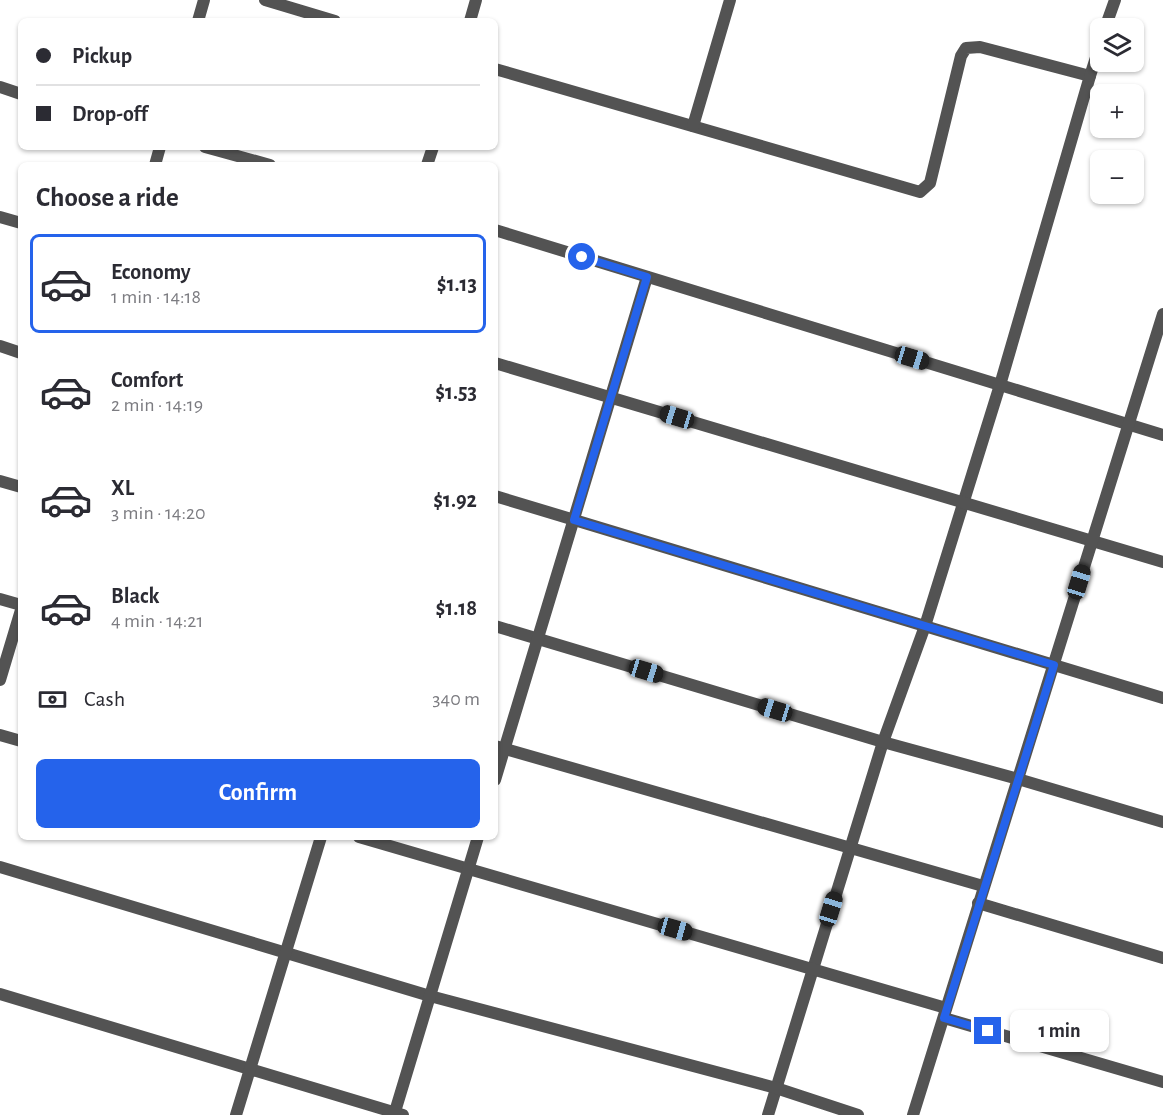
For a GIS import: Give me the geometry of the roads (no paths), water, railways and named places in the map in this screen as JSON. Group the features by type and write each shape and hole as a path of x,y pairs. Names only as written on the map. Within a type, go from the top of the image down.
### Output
{"street":[{"path":"199,18 204,0"},
{"path":"265,0 325,18"},
{"path":"471,18 476,0"},
{"path":"693,126 730,0"},
{"path":"1109,18 1115,0"},
{"path":"498,70 920,192 930,183 961,57 966,48 980,47 1090,76"},
{"path":"768,1115 883,742 925,626 964,502 1091,72"},
{"path":"0,87 18,93"},
{"path":"217,150 259,162"},
{"path":"0,217 18,222"},
{"path":"498,231 1163,435"},
{"path":"647,277 538,639 500,747 983,886"},
{"path":"913,1115 1128,425 1157,354 1163,314"},
{"path":"0,346 18,352"},
{"path":"498,364 1163,562"},
{"path":"0,481 18,486"},
{"path":"498,497 1163,698"},
{"path":"0,599 18,604"},
{"path":"0,680 18,620"},
{"path":"498,627 883,742 1018,778 1163,822"},
{"path":"0,735 18,740"},
{"path":"236,1115 320,840"},
{"path":"370,840 812,969 1163,1082"},
{"path":"0,994 397,1114 477,840"},
{"path":"0,867 430,996 776,1088 858,1115"},
{"path":"978,903 1163,958"}]}
